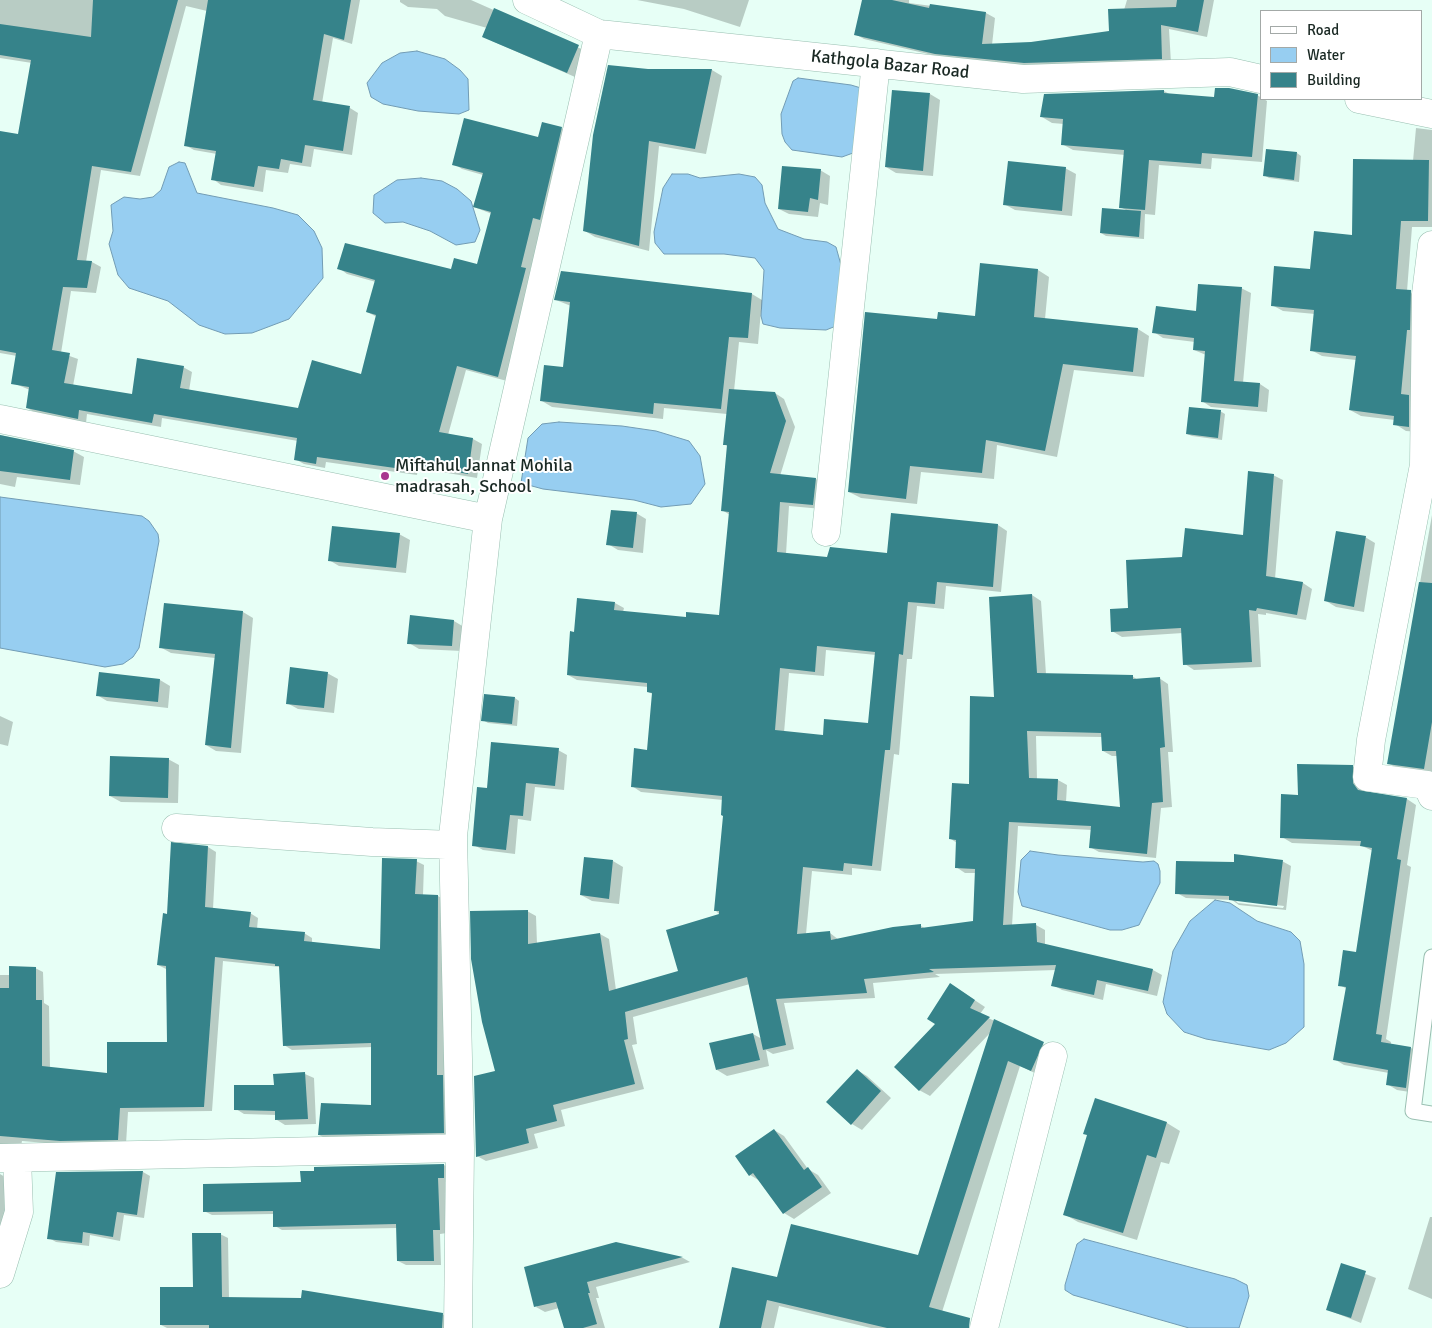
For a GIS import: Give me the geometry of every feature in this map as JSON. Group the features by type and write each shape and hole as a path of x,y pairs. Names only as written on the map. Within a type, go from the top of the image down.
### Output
{"street":[{"name":"Kathgola Bazar Road","path":"528,0 599,34 1024,79 1230,72 1260,79"},
{"path":"458,1328 460,1148 453,845 488,519 599,34"},
{"path":"826,532 876,63"},
{"path":"1363,100 1432,114"},
{"path":"1432,245 1426,294 1424,465 1426,491 1372,740 1367,777 1427,785 1432,796"},
{"path":"0,419 488,519"},
{"path":"176,828 372,842 453,845"},
{"path":"984,1328 1053,1056"},
{"path":"0,1274 19,1212 8,1158 460,1148"}],"lane":[{"path":"1432,957 1413,1111 1432,1114"}],"water":[{"path":"417,51 445,59 460,70 468,79 469,110 459,114 418,111 383,104 371,97 367,83 382,63 400,53"},
{"path":"798,78 861,88 853,153 842,157 792,150 785,142 782,134 781,114 793,81"},
{"path":"179,162 185,163 197,193 273,208 298,215 314,231 322,248 323,278 289,319 252,333 225,334 199,325 168,301 129,288 118,275 109,244 113,231 111,205 124,197 140,199 153,197 161,190 169,167"},
{"path":"672,174 688,174 700,178 739,174 755,177 762,185 765,203 778,229 804,239 827,242 836,247 841,265 836,326 826,330 780,328 763,324 761,316 764,270 755,258 724,254 664,254 655,243 654,232 663,188"},
{"path":"421,178 442,181 457,189 471,201 480,230 475,242 456,245 430,231 403,222 385,223 373,213 374,195 397,180"},
{"path":"559,422 622,426 656,431 689,441 700,456 705,484 691,504 661,507 634,500 543,489 521,483 528,438 542,424"},
{"path":"0,497 142,516 149,521 158,534 159,541 139,648 133,657 123,664 105,667 0,648"},
{"path":"1030,851 1143,862 1154,861 1158,864 1160,871 1160,883 1139,925 1122,930 1110,930 1022,906 1018,892 1021,860"},
{"path":"1215,900 1230,903 1257,921 1291,932 1300,941 1304,964 1304,1027 1286,1043 1269,1050 1206,1039 1184,1032 1167,1014 1163,1002 1173,951 1190,921"},
{"path":"1084,1239 1235,1279 1247,1285 1249,1296 1239,1328 1189,1328 1073,1295 1065,1290 1065,1285 1077,1244"}],"building":[{"path":"93,0 178,0 131,172 92,166 77,260 92,261 87,288 63,287 52,350 70,353 64,383 132,394 137,358 184,366 180,388 298,408 312,360 361,374 376,315 366,312 375,280 337,269 345,243 451,269 454,258 477,264 491,212 473,207 483,173 452,165 464,118 538,137 542,122 562,127 540,220 533,218 521,267 526,268 498,377 457,366 439,432 473,438 468,474 410,464 409,470 317,457 316,464 294,460 297,438 154,414 152,423 79,410 78,419 26,408 29,387 11,384 16,353 0,350 0,131 18,134 31,60 0,55 0,24 91,37"},
{"path":"208,0 351,0 344,40 324,34 313,100 350,106 343,151 305,145 302,163 281,159 279,169 258,166 254,187 211,180 216,151 184,146"},
{"path":"862,0 892,0 929,8 930,4 986,12 982,44 1031,42 1109,31 1108,9 1176,7 1177,0 1204,0 1198,32 1161,25 1162,59 1024,63 935,54 854,35"},
{"path":"494,8 579,45 567,73 482,37"},
{"path":"608,65 648,69 712,69 695,149 649,141 639,246 583,231 593,135"},
{"path":"1215,88 1229,88 1258,94 1252,157 1202,153 1201,164 1149,160 1145,210 1119,208 1124,150 1061,145 1063,119 1040,117 1044,94 1164,90 1164,93 1214,97"},
{"path":"892,90 930,93 923,171 885,167"},
{"path":"1266,149 1297,152 1294,180 1263,176"},
{"path":"1353,159 1429,160 1428,221 1401,221 1396,289 1411,290 1410,330 1407,330 1401,394 1409,395 1409,427 1393,425 1394,416 1349,410 1356,356 1310,351 1314,310 1271,306 1274,266 1310,269 1314,231 1352,235"},
{"path":"1008,161 1066,167 1062,211 1003,205"},
{"path":"782,166 821,169 818,200 810,198 808,212 778,209"},
{"path":"1102,208 1141,211 1139,237 1100,233"},
{"path":"980,263 1038,269 1034,317 1138,328 1133,372 1063,364 1045,451 986,440 982,473 910,466 906,499 848,492 865,312 937,319 938,312 975,316"},
{"path":"561,271 752,293 748,338 729,337 721,409 654,403 653,414 540,401 544,365 563,367 570,302 554,300"},
{"path":"1198,284 1242,287 1234,381 1260,383 1258,407 1201,402 1205,351 1193,350 1194,338 1152,333 1156,306 1196,311"},
{"path":"729,389 775,392 786,421 770,473 816,478 813,505 780,502 777,552 827,557 830,547 887,553 891,513 998,524 993,587 937,582 935,604 908,602 903,655 899,654 890,750 885,750 872,866 844,863 843,871 803,867 797,934 830,931 831,940 893,927 921,924 921,928 973,921 975,869 955,868 956,840 949,839 952,783 969,784 970,696 994,697 989,597 1032,594 1037,673 1133,675 1133,679 1160,677 1165,747 1160,748 1163,802 1152,803 1147,854 1089,848 1091,826 1009,822 1003,925 1036,923 1037,942 1153,969 1148,991 1097,980 1094,995 1051,986 1056,965 929,969 934,972 864,979 867,993 776,999 786,1045 763,1050 747,977 625,1012 628,1039 624,1040 635,1084 553,1105 557,1121 526,1129 529,1143 476,1157 474,1076 495,1071 482,1022 471,959 470,911 528,910 528,944 600,933 609,991 678,971 666,930 719,914 719,911 714,911 723,816 721,815 722,796 631,787 634,748 647,750 652,693 647,692 647,683 567,675 570,631 574,632 577,598 615,602 614,610 686,617 686,612 719,615 729,512 721,511 727,445 723,445","holes":["817,646 875,652 868,723 824,719 823,735 775,730 780,668 815,672","1027,731 1101,733 1102,751 1116,751 1120,807 1057,800 1058,779 1029,778"]},
{"path":"1189,407 1221,410 1218,438 1186,434"},
{"path":"0,435 74,450 70,480 0,471"},
{"path":"1248,471 1274,474 1266,576 1303,582 1297,615 1257,608 1256,611 1249,610 1252,662 1183,665 1181,628 1111,632 1110,609 1128,608 1126,560 1182,557 1185,528 1243,535"},
{"path":"611,510 637,512 633,548 606,545"},
{"path":"332,526 400,533 396,568 328,561"},
{"path":"1336,531 1366,536 1354,607 1324,601"},
{"path":"1419,582 1432,583 1432,722 1424,769 1387,764"},
{"path":"164,603 243,611 231,748 205,745 215,654 159,648"},
{"path":"410,615 454,620 452,646 407,644"},
{"path":"290,667 328,672 324,708 286,704"},
{"path":"99,672 160,679 158,702 96,696"},
{"path":"484,694 515,697 512,724 481,721"},
{"path":"491,742 559,748 555,786 526,783 523,816 510,815 506,850 472,846 477,787 487,788"},
{"path":"110,756 169,758 168,798 109,796"},
{"path":"1297,764 1353,765 1353,783 1358,790 1407,798 1397,859 1401,860 1376,1034 1382,1035 1381,1042 1411,1047 1406,1088 1386,1085 1388,1070 1333,1060 1346,987 1338,986 1343,950 1356,952 1372,848 1360,846 1361,841 1280,838 1281,794 1298,795"},
{"path":"171,842 208,846 205,907 251,912 249,927 305,932 304,941 380,949 382,858 417,859 415,894 438,895 437,1075 443,1075 444,1133 318,1135 321,1103 371,1105 371,1043 283,1046 279,966 215,957 204,1107 120,1108 118,1140 60,1141 0,1136 0,988 9,988 9,966 36,967 36,1000 42,1000 42,1066 107,1073 107,1042 167,1042 166,966 157,965 163,913 167,914"},
{"path":"1234,854 1283,860 1277,906 1229,900 1229,896 1175,894 1176,861 1234,862"},
{"path":"584,857 613,860 609,899 580,895"},
{"path":"950,983 975,1000 970,1008 990,1017 919,1091 894,1067 935,1024 927,1019"},
{"path":"994,1019 1044,1042 1031,1071 1008,1061 929,1307 970,1318 969,1328 887,1328 767,1300 761,1328 719,1328 732,1267 777,1277 791,1224 918,1255"},
{"path":"753,1033 760,1060 716,1070 709,1043"},
{"path":"857,1069 881,1091 851,1125 826,1102"},
{"path":"305,1072 308,1119 275,1120 275,1111 234,1110 234,1085 274,1085 273,1074"},
{"path":"1095,1098 1167,1122 1156,1158 1147,1155 1123,1233 1063,1215 1087,1135 1083,1134"},
{"path":"774,1129 804,1170 808,1167 822,1187 783,1214 753,1173 749,1176 735,1156"},
{"path":"444,1164 444,1178 438,1178 440,1230 433,1230 434,1261 397,1261 396,1224 273,1227 273,1211 203,1212 203,1184 301,1182 300,1171 314,1171 314,1167"},
{"path":"143,1171 137,1215 117,1212 113,1237 83,1232 82,1243 47,1239 56,1172"},
{"path":"192,1233 221,1233 222,1297 301,1298 302,1290 443,1313 442,1328 209,1328 209,1325 160,1325 160,1287 193,1287"},
{"path":"616,1242 683,1257 587,1282 590,1293 588,1293 597,1324 583,1328 564,1328 556,1302 534,1307 524,1267"},
{"path":"1341,1263 1366,1271 1351,1318 1326,1310"}],"place":[{"name":"Miftahul Jannat Mohila madrasah, School","path":"385,476"}]}
